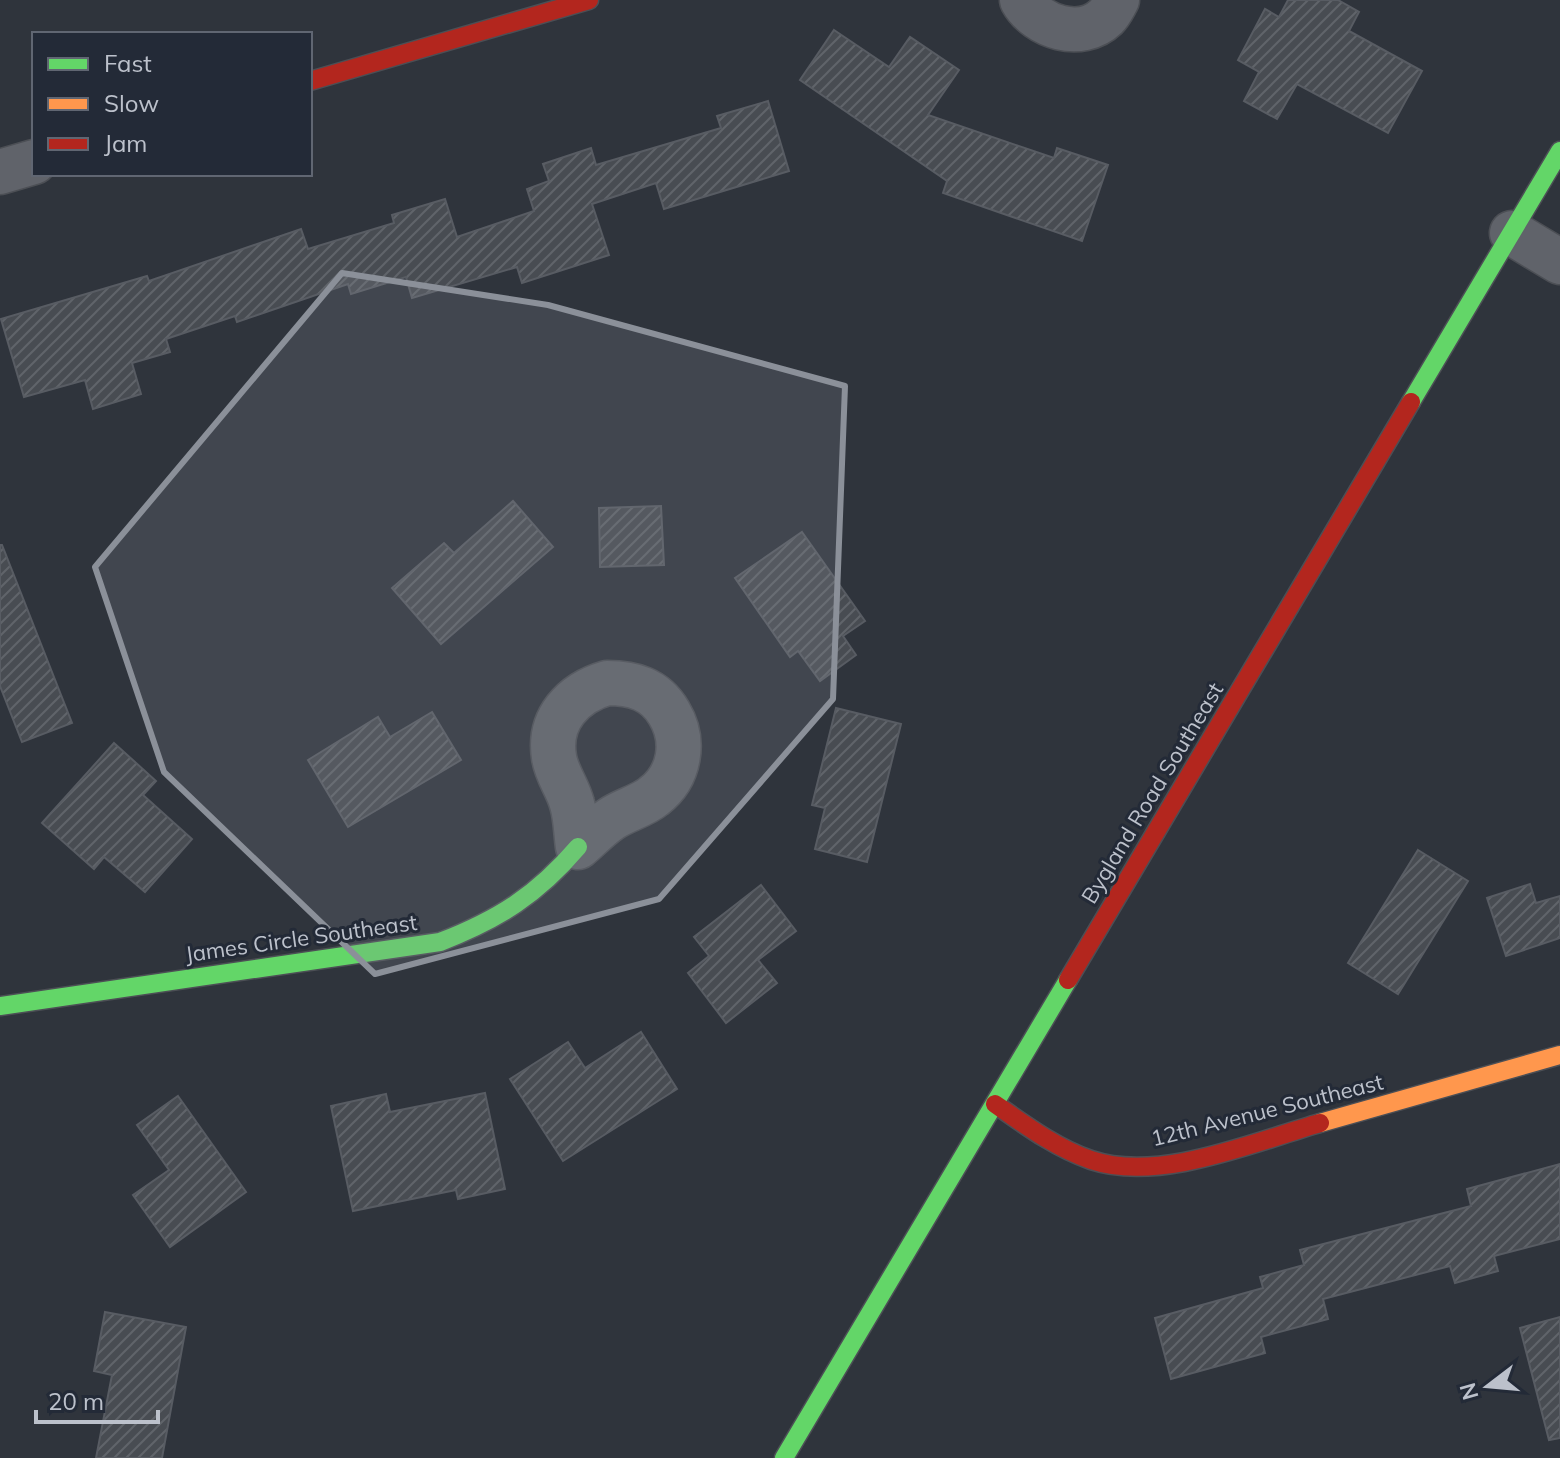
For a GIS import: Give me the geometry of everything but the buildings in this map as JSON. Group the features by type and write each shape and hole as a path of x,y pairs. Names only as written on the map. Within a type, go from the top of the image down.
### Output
{"street":[{"path":"312,80 531,8 589,0"},
{"path":"1022,0 1041,21 1066,29 1086,28 1106,17 1117,0"},
{"name":"Bygland Road Southeast","path":"784,1458 1560,151"},
{"path":"0,172 32,163"},
{"path":"1512,233 1560,262"},
{"name":"James Circle Southeast","path":"0,1006 440,942 518,908 551,880 578,847"},
{"name":"12th Avenue Southeast","path":"995,1104 1057,1145 1095,1161 1130,1167 1168,1163 1238,1147 1560,1055"}],"highlighted area":[{"path":"342,273 548,305 845,386 833,699 659,899 375,974 164,772 95,567"}],"traffic: fast":[{"path":"1411,402 1560,151"},
{"path":"0,1006 440,942 516,904 547,879 578,847"},
{"path":"784,1458 1068,980"}],"traffic: slow":[{"path":"1320,1123 1560,1055"}],"traffic: jam":[{"path":"312,80 589,0"},
{"path":"1068,980 1411,402"},
{"path":"995,1104 1065,1149 1091,1160 1118,1166 1146,1167 1206,1157 1320,1123"}]}
